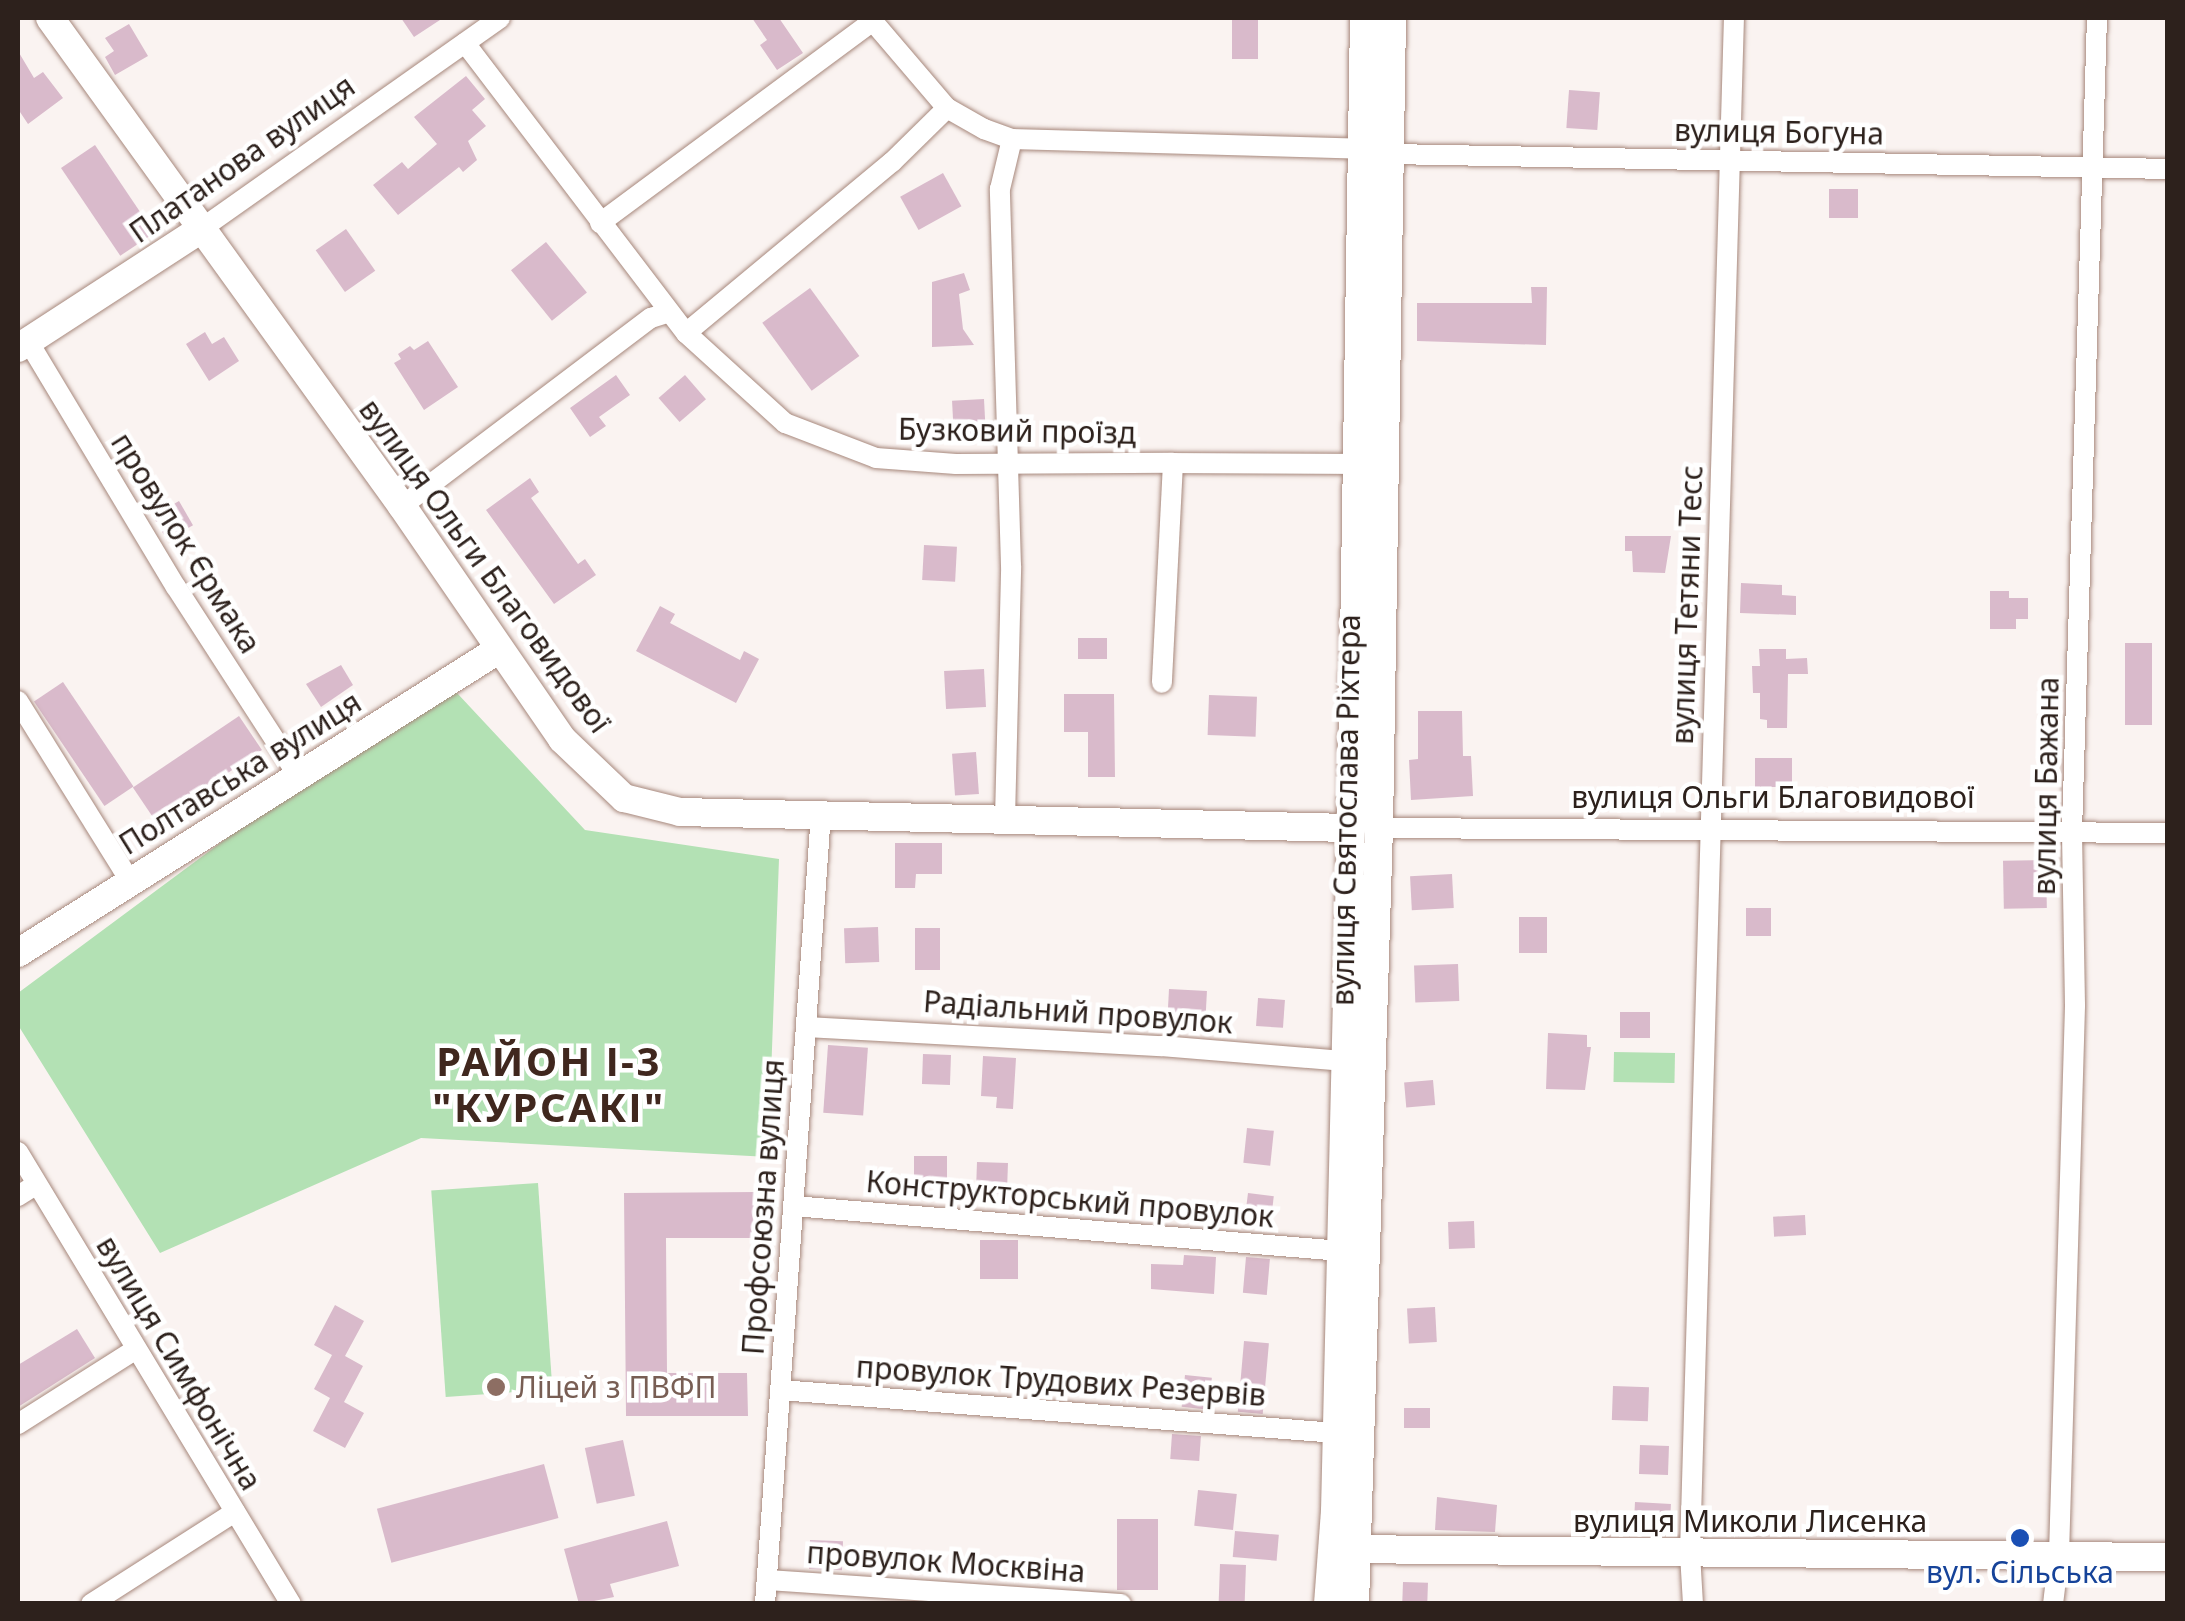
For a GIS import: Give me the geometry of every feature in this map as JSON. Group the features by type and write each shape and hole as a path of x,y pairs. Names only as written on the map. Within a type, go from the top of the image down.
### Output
{"street":[{"name":"вулиця Ольги Благовидової","path":"50,18 402,506 562,739 624,798 680,812 1365,828 2168,833"},
{"name":"Платанова вулиця","path":"23,344 200,229 500,18"},
{"name":"вулиця Святослава Ріхтера","path":"1355,1604 1345,1549 1336,1432 1345,1061 1365,828 1357,464 1364,18"},
{"name":"вулиця Святослава Ріхтера","path":"1328,1604 1345,1549 1392,18"},
{"name":"вулиця Тетяни Тесс","path":"1693,1604 1690,1553 1734,18"},
{"name":"вулиця Бажана","path":"2053,1604 2059,1555 2075,1006 2072,831 2096,18"},
{"path":"600,223 872,19 946,108 984,130 1012,139 1362,149"},
{"name":"Бузковий проїзд","path":"465,44 686,333 784,423 876,458 1173,464 1162,683"},
{"path":"686,333 892,162 946,108"},
{"path":"1006,819 1012,686 1010,463 1000,188 1012,139"},
{"name":"вулиця Богуна","path":"1390,154 2168,169"},
{"path":"402,506 651,318 669,312"},
{"name":"провулок Єрмака","path":"23,344 297,774"},
{"path":"1173,464 1357,464"},
{"name":"Полтавська вулиця","path":"18,953 498,650"},
{"path":"18,701 130,881"},
{"name":"Профсоюзна вулиця","path":"765,1604 821,814"},
{"name":"Радіальний провулок","path":"806,1026 1345,1061"},
{"name":"вулиця Симфонічна","path":"18,1152 291,1604"},
{"path":"18,1196 37,1184"},
{"name":"Конструкторський провулок","path":"793,1206 1341,1251"},
{"path":"18,1424 136,1349"},
{"name":"провулок Трудових Резервів","path":"780,1390 1336,1432"},
{"path":"91,1604 235,1512"},
{"name":"вулиця Миколи Лисенка","path":"1345,1549 2168,1556"},
{"name":"провулок Москвіна","path":"767,1580 1121,1604"}],"green space":[{"path":"443,678 585,830 779,859 768,1157 421,1138 160,1253 18,1025 18,993"},
{"path":"1614,1052 1675,1053 1674,1083 1613,1082"},
{"path":"538,1183 552,1389 446,1397 431,1190"}],"building":[{"path":"401,18 443,18 414,37"},
{"path":"752,18 779,18 803,53 777,70 760,45 767,40"},
{"path":"1232,18 1258,18 1258,59 1232,59"},
{"path":"129,24 148,56 115,75 105,57 114,51 105,38"},
{"path":"18,51 34,78 43,72 63,98 28,124 18,109"},
{"path":"466,76 485,99 472,110 486,126 468,141 477,160 463,172 459,167 398,215 373,185 402,162 408,169 437,144 414,117"},
{"path":"1569,90 1600,92 1597,130 1566,128"},
{"path":"95,145 154,233 120,256 61,168"},
{"path":"943,173 961,206 919,230 900,197"},
{"path":"1829,189 1858,189 1858,218 1829,218"},
{"path":"346,229 375,271 345,292 316,250"},
{"path":"546,242 587,293 552,321 511,270"},
{"path":"964,273 970,290 959,294 963,329 974,345 932,347 932,282"},
{"path":"1531,287 1547,287 1546,345 1417,341 1417,303 1532,303"},
{"path":"810,288 859,356 812,391 762,323"},
{"path":"205,332 212,344 224,337 239,361 209,381 186,344"},
{"path":"428,341 458,387 424,410 394,363 401,359 398,354 410,346 414,350"},
{"path":"616,375 630,395 599,417 606,426 590,437 570,408"},
{"path":"685,375 706,399 680,422 659,398"},
{"path":"984,399 986,435 954,437 952,401"},
{"path":"530,478 539,492 531,498 578,564 585,559 596,575 554,604 486,510"},
{"path":"179,501 193,525 167,540 153,516"},
{"path":"1625,536 1671,536 1665,573 1633,572 1632,551 1625,551"},
{"path":"924,545 957,547 955,582 922,580"},
{"path":"1741,583 1782,585 1782,595 1796,596 1796,615 1740,613"},
{"path":"1990,591 2009,591 2009,598 2028,598 2028,619 2016,619 2016,629 1990,629"},
{"path":"660,606 675,614 670,623 740,660 744,651 759,659 736,703 636,651"},
{"path":"1078,638 1107,638 1107,659 1078,659"},
{"path":"2125,643 2152,643 2152,725 2125,725"},
{"path":"1759,649 1786,649 1786,659 1807,658 1808,674 1788,674 1787,728 1767,728 1767,720 1760,719 1760,693 1753,693 1752,666 1760,666"},
{"path":"341,665 353,685 321,707 306,684"},
{"path":"984,669 986,707 946,709 944,671"},
{"path":"63,682 133,786 104,806 34,702"},
{"path":"1064,694 1114,694 1115,777 1088,777 1088,732 1064,732"},
{"path":"1209,695 1257,697 1256,737 1208,735"},
{"path":"1418,711 1462,711 1463,756 1471,756 1473,796 1411,800 1409,760 1418,759"},
{"path":"239,716 262,750 156,822 133,788"},
{"path":"976,752 979,794 955,796 952,754"},
{"path":"1755,758 1792,758 1792,787 1755,787"},
{"path":"895,843 942,843 942,874 916,874 915,888 895,888"},
{"path":"2046,860 2047,908 2004,909 2003,861"},
{"path":"1452,874 1454,908 1412,910 1410,876"},
{"path":"1746,908 1771,908 1771,936 1746,936"},
{"path":"1519,917 1547,917 1547,953 1519,953"},
{"path":"878,927 879,962 845,963 844,928"},
{"path":"915,928 940,928 940,970 915,970"},
{"path":"1458,964 1459,1001 1415,1003 1414,966"},
{"path":"1169,989 1207,991 1205,1026 1167,1024"},
{"path":"1258,998 1285,1000 1283,1028 1256,1026"},
{"path":"1620,1012 1650,1012 1650,1038 1620,1038"},
{"path":"1548,1033 1587,1035 1587,1047 1591,1047 1585,1090 1546,1089"},
{"path":"828,1045 868,1048 863,1116 823,1113"},
{"path":"923,1054 951,1055 950,1085 922,1084"},
{"path":"983,1056 1016,1058 1013,1109 996,1108 997,1097 981,1096"},
{"path":"1433,1080 1435,1105 1406,1107 1404,1083"},
{"path":"1247,1128 1274,1131 1270,1166 1243,1163"},
{"path":"914,1156 947,1156 947,1187 914,1187"},
{"path":"977,1162 1008,1163 1007,1194 976,1193"},
{"path":"756,1192 756,1238 666,1238 667,1373 747,1373 748,1416 626,1416 624,1193"},
{"path":"1248,1193 1274,1196 1271,1217 1245,1214"},
{"path":"1805,1215 1806,1235 1774,1237 1773,1217"},
{"path":"1474,1221 1475,1248 1449,1249 1448,1222"},
{"path":"980,1240 1018,1240 1018,1279 980,1279"},
{"path":"1184,1255 1216,1257 1214,1294 1151,1289 1151,1264 1183,1265"},
{"path":"1246,1257 1270,1259 1267,1295 1243,1293"},
{"path":"335,1305 364,1321 345,1356 363,1366 344,1402 364,1413 345,1448 313,1431 330,1398 314,1389 332,1355 314,1345"},
{"path":"1435,1307 1437,1342 1409,1343 1407,1308"},
{"path":"77,1329 95,1358 18,1407 18,1365"},
{"path":"1244,1341 1269,1343 1263,1414 1238,1412"},
{"path":"1185,1375 1212,1378 1209,1410 1182,1407"},
{"path":"1613,1386 1649,1387 1648,1421 1612,1420"},
{"path":"1404,1408 1430,1408 1430,1428 1404,1428"},
{"path":"1172,1434 1201,1436 1199,1461 1170,1459"},
{"path":"623,1440 635,1496 597,1504 585,1448"},
{"path":"1640,1445 1669,1446 1668,1475 1639,1474"},
{"path":"544,1464 558,1518 391,1563 377,1509"},
{"path":"1198,1490 1237,1494 1233,1530 1194,1526"},
{"path":"1437,1497 1497,1505 1495,1532 1435,1530"},
{"path":"1635,1502 1671,1504 1670,1529 1634,1527"},
{"path":"1117,1519 1158,1519 1158,1590 1117,1590"},
{"path":"667,1521 679,1566 610,1584 614,1597 579,1604 564,1549"},
{"path":"1235,1531 1279,1535 1277,1561 1233,1557"},
{"path":"810,1540 843,1541 842,1570 809,1569"},
{"path":"1220,1564 1246,1565 1245,1602 1219,1601"},
{"path":"1403,1582 1428,1583 1427,1604 1402,1604"}],"place":[{"name":"Ліцей з ПВФП","path":"496,1387"},
{"name":"вул. Сiльська","path":"2020,1538"}],"district":[{"name":"РАЙОН І-3 \"КУРСАКІ\"","path":"549,1084"}]}
